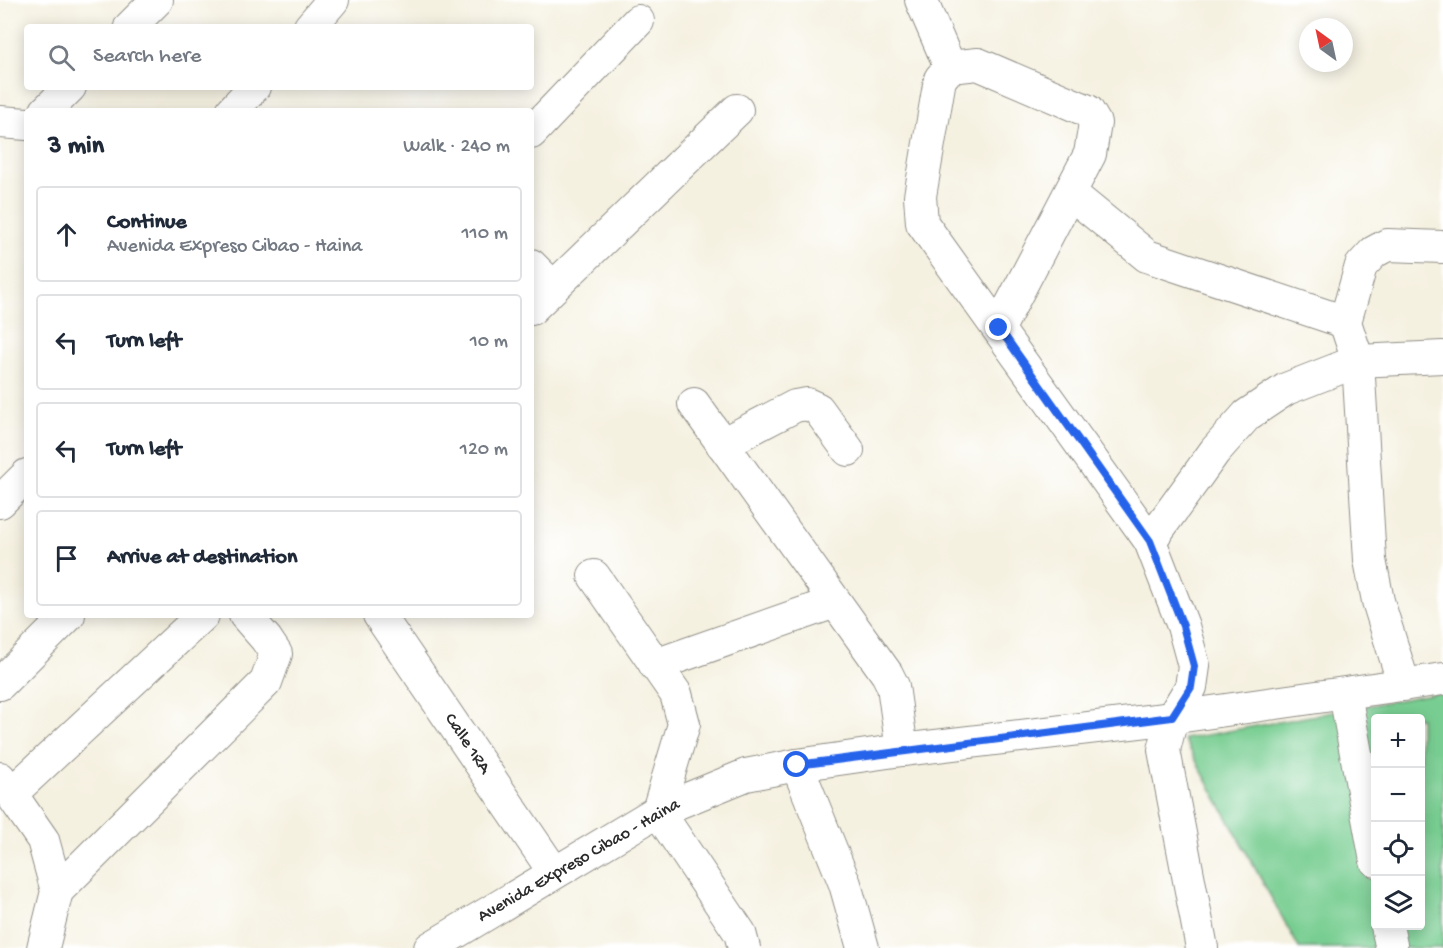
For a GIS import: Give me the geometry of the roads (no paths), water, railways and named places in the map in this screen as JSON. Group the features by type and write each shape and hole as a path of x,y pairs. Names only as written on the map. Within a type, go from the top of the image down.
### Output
{"street":[{"path":"133,24 156,0"},
{"path":"313,24 333,0"},
{"path":"921,0 950,67"},
{"path":"534,130 638,21"},
{"path":"999,328 1090,154 1095,123 1089,111 978,64 950,67 940,79 920,196 922,223 1150,541 1183,626 1194,666 1191,687 1172,717 1164,750 1202,948"},
{"path":"49,108 67,90"},
{"path":"235,108 251,90"},
{"path":"534,306 737,110"},
{"path":"0,122 24,124"},
{"path":"1070,193 1147,256 1345,322"},
{"path":"1404,686 1378,601 1370,560 1358,361 1345,322 1361,267 1374,252 1387,245 1443,247"},
{"path":"534,268 553,287"},
{"path":"1150,541 1215,450 1246,415 1286,389 1358,361 1443,357"},
{"path":"694,404 887,674 893,686 902,750"},
{"path":"722,444 795,406 807,404 818,409 848,450"},
{"path":"0,502 24,479"},
{"path":"594,576 676,694 684,724 658,811 740,933 744,948"},
{"path":"655,665 836,602"},
{"path":"0,684 66,618"},
{"path":"43,948 57,891 43,840 6,786 200,618"},
{"path":"57,891 266,682 276,654 248,618"},
{"name":"Calle 1RA","path":"381,618 554,872"},
{"name":"Avenida Expreso Cibao - Haina","path":"430,948 658,811 746,774 902,750 1172,717 1443,679"},
{"path":"1345,694 1371,834"},
{"path":"797,765 845,884 863,948"}]}
